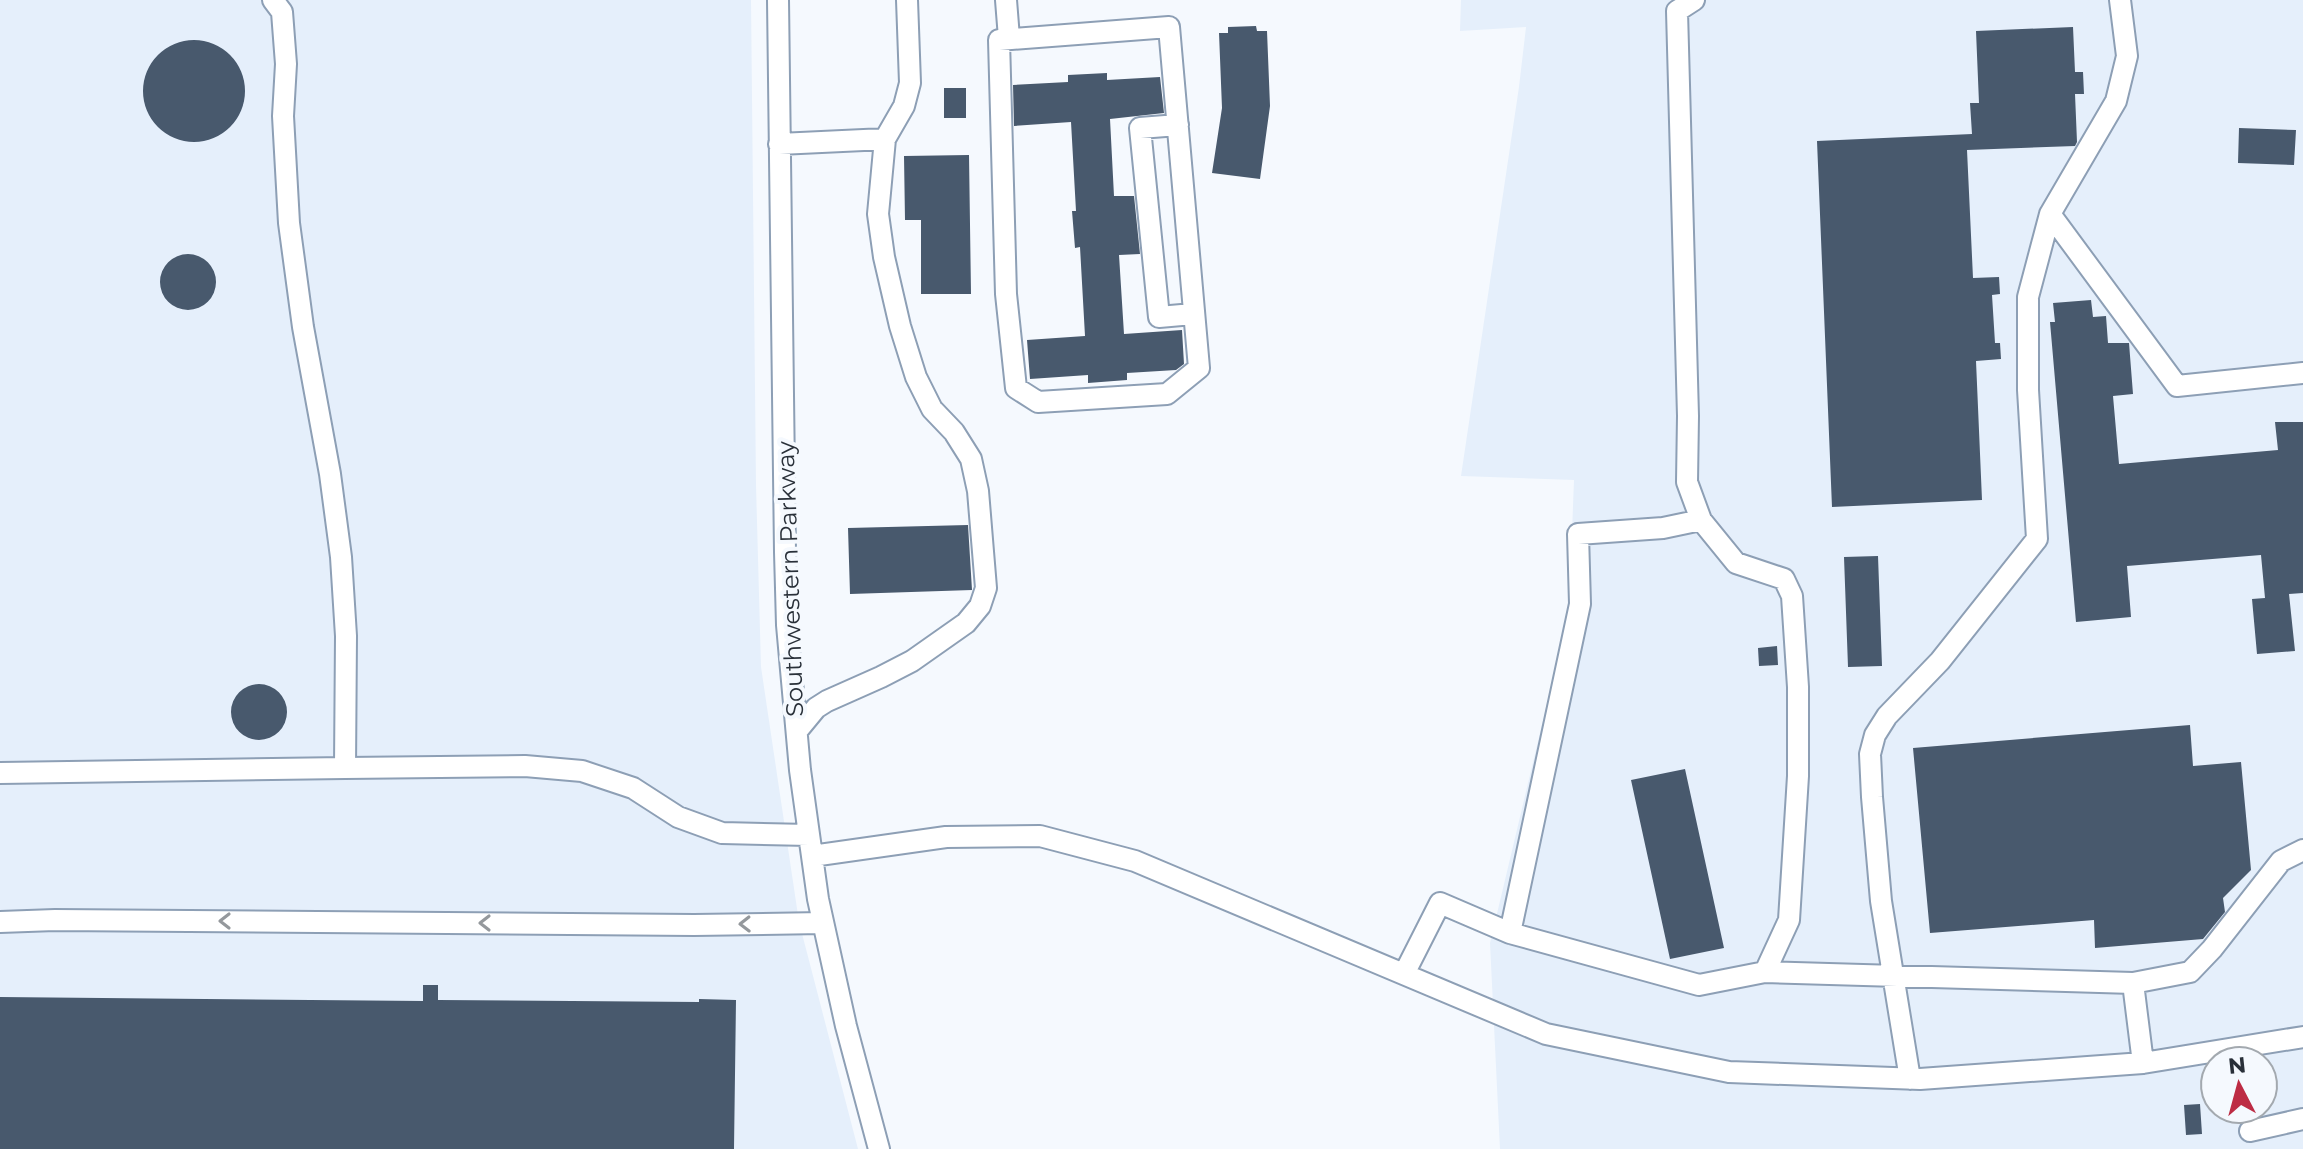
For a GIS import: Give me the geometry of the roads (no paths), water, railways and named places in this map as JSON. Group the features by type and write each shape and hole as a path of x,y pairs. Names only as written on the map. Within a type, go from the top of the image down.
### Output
{"street":[{"path":"273,0 282,12 286,64 283,116 289,223 341,557 346,636 345,768"},
{"name":"Southwestern Parkway","path":"778,0 787,625 810,846 823,923 846,1026 879,1149"},
{"path":"797,731 816,708 912,661 966,623 980,606 986,588 978,491 971,459 954,432 932,409 916,377 900,326 884,257 878,214 885,139 904,106 910,83 907,0"},
{"path":"1006,0 1009,38"},
{"path":"1694,0 1677,11 1688,416 1687,482 1701,520 1736,563 1784,579 1792,596 1798,687 1798,776 1789,920 1765,972"},
{"path":"1910,1079 1881,901 1870,754 1875,735 1887,716 1940,661 2037,539 2028,390 2028,297 2050,214 2116,101 2127,56 2120,0"},
{"path":"1169,27 1178,125 1199,368 1167,394 1038,402 1016,388 1006,294 999,40 1169,27"},
{"path":"1178,125 1140,128 1159,317 1193,314"},
{"path":"779,144 885,139"},
{"path":"2050,214 2177,386 2303,373"},
{"path":"1510,933 1580,604 1578,534 1663,528 1701,520"},
{"path":"0,773 525,766 582,771 633,788 678,817 722,833 810,846 946,837 1040,836 1135,861 1546,1034 1729,1072 1910,1079 2143,1063 2303,1037"},
{"path":"1404,974 1440,903 1510,933 1699,985 1765,972 2133,983 2190,972 2212,949 2281,861 2303,850"},
{"path":"0,922 823,923"},
{"path":"2133,983 2143,1063"},
{"path":"2250,1131 2303,1119"}]}
